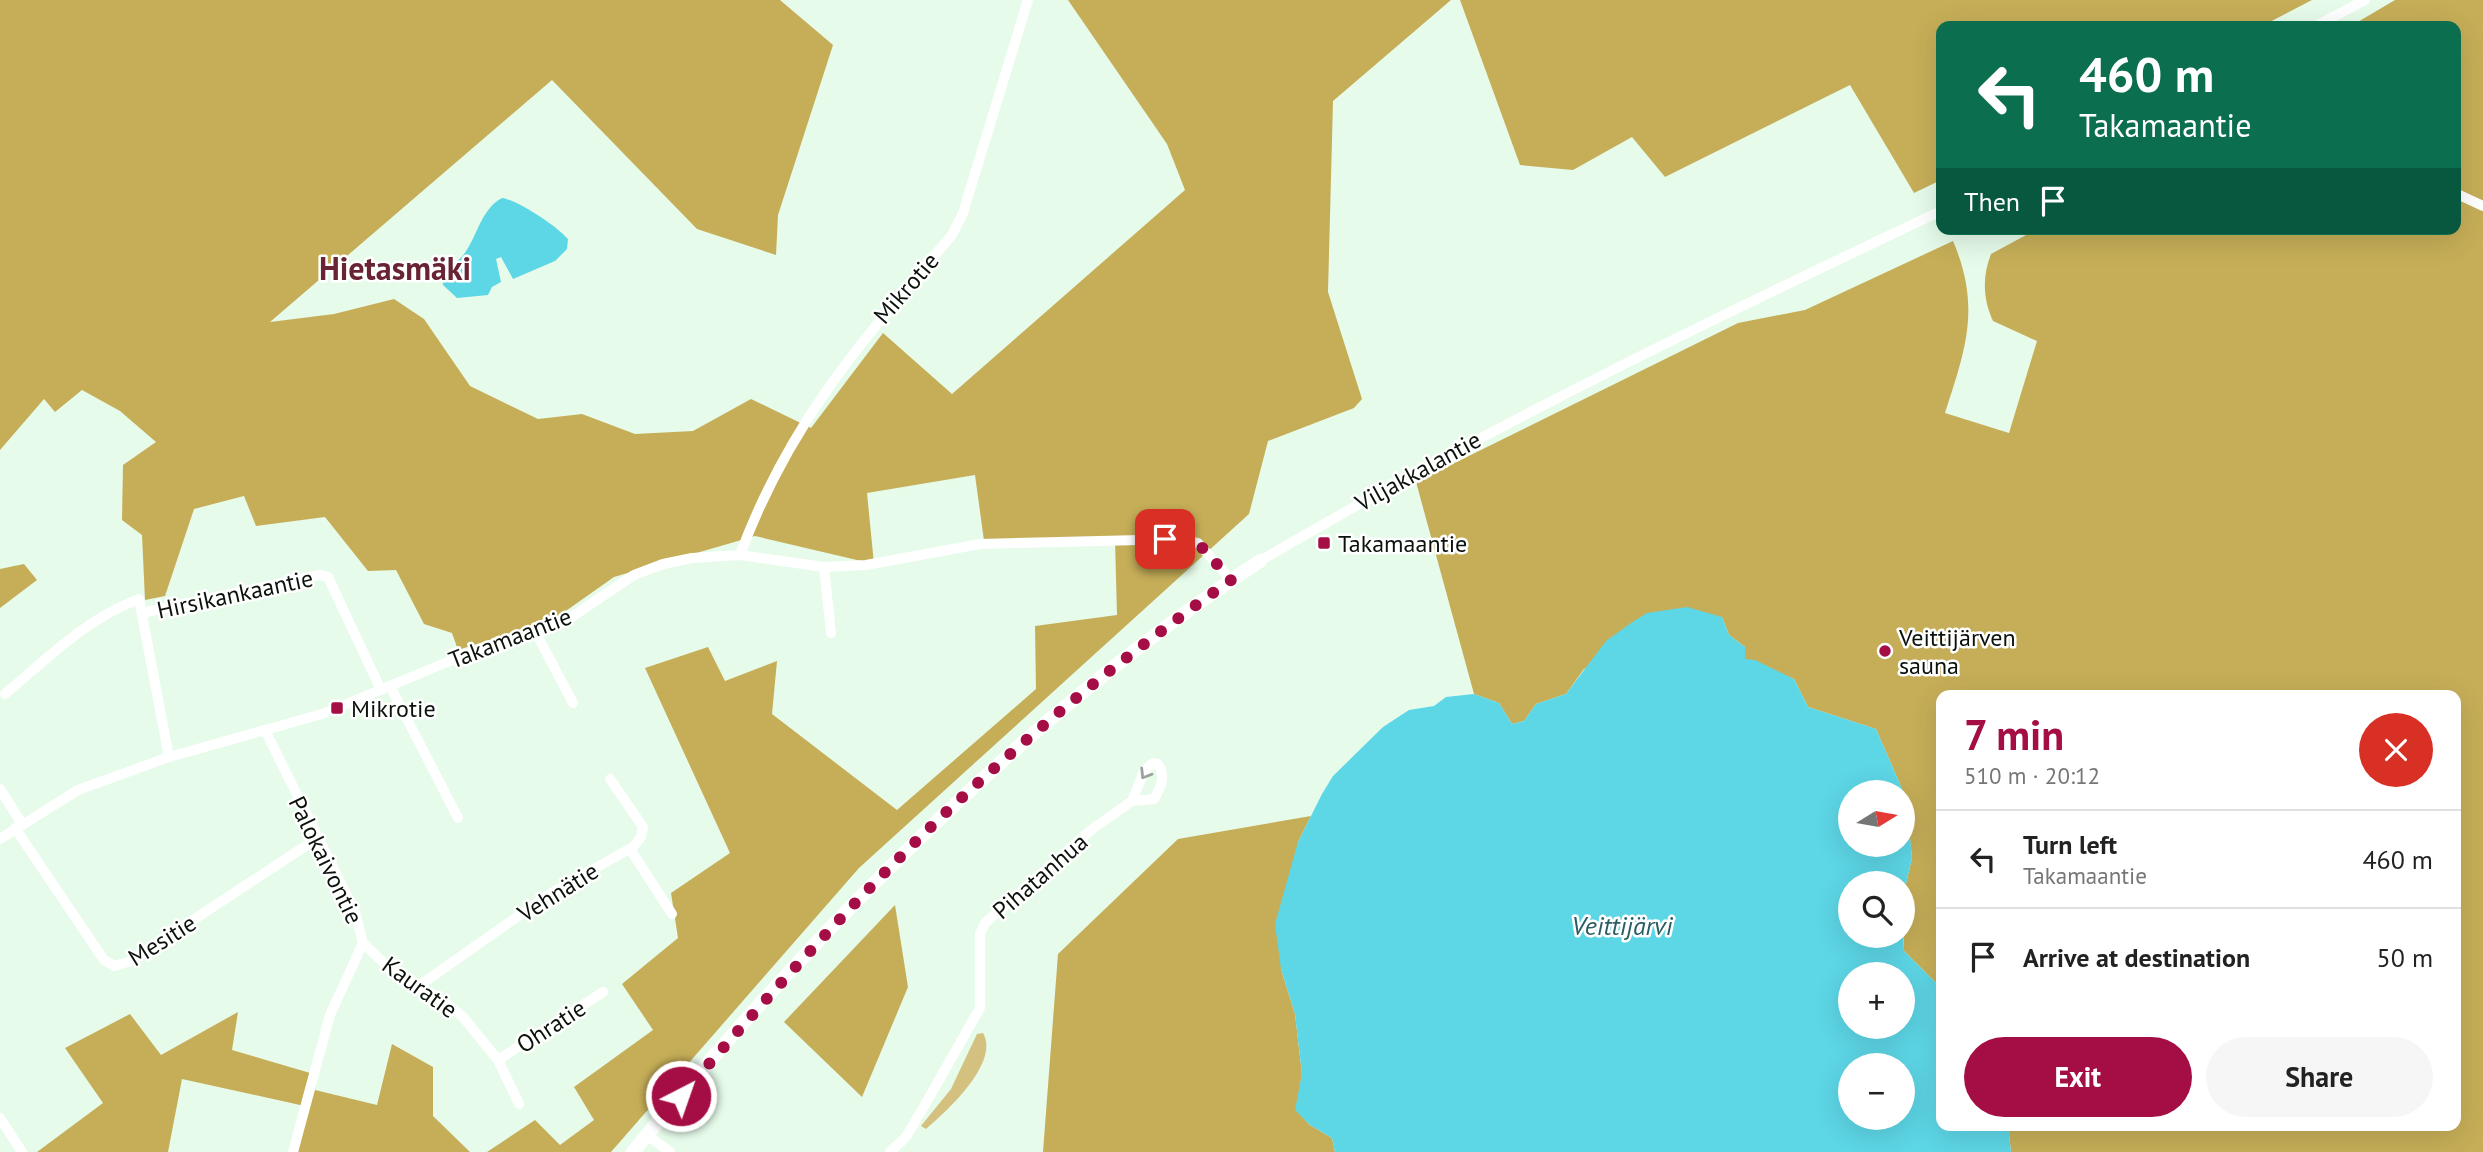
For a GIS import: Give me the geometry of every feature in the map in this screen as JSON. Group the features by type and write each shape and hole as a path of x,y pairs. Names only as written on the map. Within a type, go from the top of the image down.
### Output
{"main road":[{"name":"Viljakkalantie","path":"633,1152 796,968 940,818 1149,638 1261,561"}],"street":[{"name":"Mikrotie","path":"740,555 760,502 794,436 839,369 952,234 964,213 1028,0"},
{"path":"2325,21 2365,0"},
{"path":"2461,196 2483,206"},
{"name":"Viljakkalantie","path":"1261,561 1493,429 1724,313 1936,213"},
{"name":"Takamaantie","path":"0,839 78,790 169,757 322,714 467,654 536,633 570,618 634,575 692,558 740,555 824,567 866,565 980,544 1182,539 1198,543 1231,580"},
{"path":"824,567 831,633"},
{"name":"Hirsikankaantie","path":"5,694 84,628 122,605 139,599 142,613 319,575 328,577 386,688"},
{"path":"142,613 169,757"},
{"path":"536,633 573,703"},
{"path":"386,688 458,818"},
{"name":"Palokaivontie","path":"265,730 316,839 355,912 363,943 330,1015 293,1152"},
{"path":"610,779 642,827 641,838 630,849 672,914"},
{"path":"0,789 18,826"},
{"name":"Pihatanhua","path":"890,1152 905,1137 926,1104 979,1008 980,934 985,923 1091,831 1132,801"},
{"name":"Mesitie","path":"18,826 104,960 114,966 131,961 316,839"},
{"name":"Vehnätie","path":"420,985 551,892 630,849"},
{"name":"Kauratie","path":"363,943 392,971 420,985 463,1017 498,1060 519,1104"},
{"name":"Ohratie","path":"498,1060 603,992"},
{"path":"0,1118 22,1152"},
{"path":"647,1135 670,1152"}],"shaded area":[{"path":"0,0 780,0 833,45 778,215 776,255 697,229 552,80 270,322 334,314 394,299 424,319 470,386 538,419 582,414 635,434 693,431 751,399 811,428 883,333 952,394 1185,190 1167,144 1068,0 1451,0 1333,101 1328,292 1362,399 1354,408 1268,441 1249,514 859,868 611,1152 487,1152 535,1120 560,1145 594,1120 574,1087 653,1030 622,984 678,938 671,893 730,853 645,668 708,647 725,681 777,661 772,714 897,810 1036,689 1035,626 1117,615 1115,540 985,548 975,475 867,493 874,564 755,536 614,577 553,620 458,650 452,633 424,624 396,570 368,571 325,517 256,526 244,496 194,509 165,596 145,600 142,535 122,520 123,465 156,442 120,411 82,390 55,412 44,399 0,450"},
{"path":"1460,0 2312,0 2272,21 1936,21 1936,182 1914,193 1850,85 1665,177 1632,137 1573,170 1520,165"},
{"path":"2395,0 2483,0 2483,1152 2011,1152 2009,1131 2461,1131 2461,690 1936,690 1936,983 1904,951 1904,948 1915,948 1915,871 1909,871 1912,858 1915,857 1915,780 1898,780 1876,729 1808,707 1794,679 1744,659 1745,647 1729,635 1722,617 1584,669 1566,694 1536,704 1524,721 1512,724 1499,703 1474,694 1416,482 1738,323 1805,310 1953,241 1967,287 1968,307 1964,347 1945,413 2009,433 2037,341 1993,321 1987,304 1985,280 1991,254 2026,235 2461,235 2461,21 2359,21"},
{"path":"24,564 37,580 0,608 0,569"},
{"path":"1311,816 1298,842 1281,969 1295,1014 1302,1074 1296,1110 1310,1125 1332,1138 1335,1152 1043,1152 1058,954 1178,839"},
{"path":"895,905 908,987 862,1097 784,1022"},
{"path":"238,1012 232,1050 317,1075 315,1090 377,1105 392,1044 433,1067 433,1116 470,1152 298,1152 309,1107 182,1079 168,1152 37,1152 103,1103 65,1048 130,1014 161,1055"},
{"path":"983,1033 986,1045 984,1058 969,1086 926,1129 921,1126 951,1089 977,1034"}],"water":[{"path":"502,198 527,209 556,228 568,239 567,249 555,261 513,279 501,257 496,259 501,282 492,287 488,295 457,298 443,285 441,273 464,254 484,216"},
{"name":"Veittijärvi","path":"1687,607 1722,617 1729,635 1745,647 1745,659 1755,660 1794,679 1808,707 1876,729 1898,780 1838,780 1838,858 1912,858 1909,871 1838,871 1838,948 1904,948 1936,983 1936,1131 2009,1131 2011,1152 1335,1152 1332,1138 1310,1125 1295,1110 1302,1074 1295,1014 1281,969 1275,924 1298,842 1333,776 1383,727 1409,710 1434,706 1446,697 1474,694 1499,703 1512,724 1524,721 1536,704 1566,694 1606,641 1647,613"}],"place":[{"name":"Takamaantie","path":"1324,543"},
{"name":"Veittijärven sauna","path":"1885,651"},
{"name":"Mikrotie","path":"337,708"}],"district":[{"name":"Hietasmäki","path":"395,268"}],"route":[{"path":"681,1096 796,968 940,818 1149,638 1231,580 1198,543 1165,539"}]}
